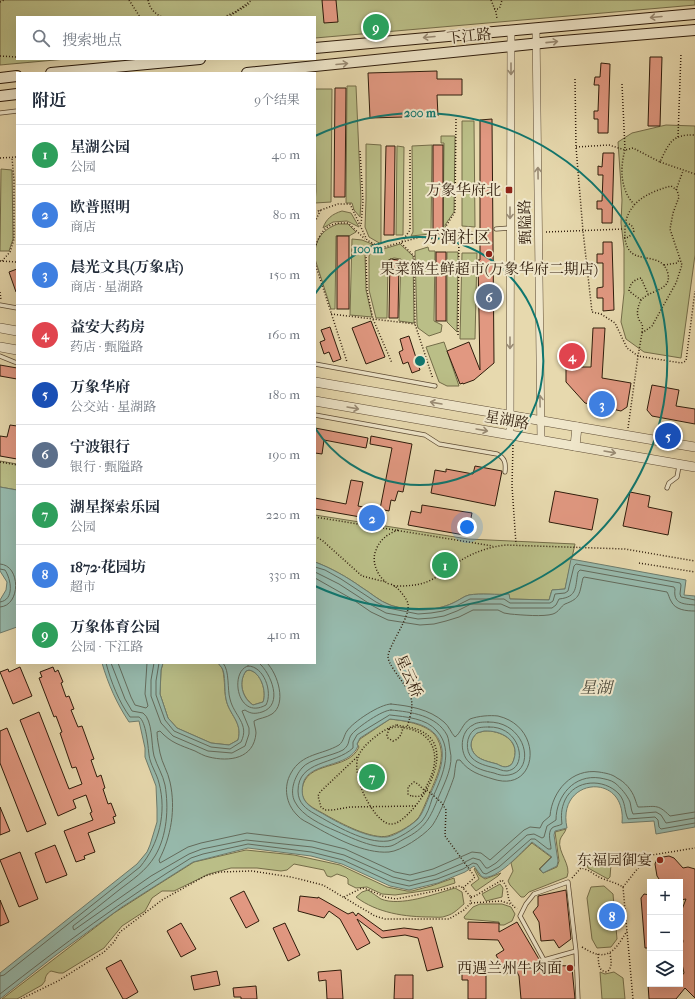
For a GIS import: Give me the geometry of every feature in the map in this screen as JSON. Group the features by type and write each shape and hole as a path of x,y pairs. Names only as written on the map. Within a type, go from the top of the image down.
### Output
{"main road":[{"name":"下江路","path":"316,48 695,14"},
{"name":"下江路","path":"257,72 536,44 695,30"},
{"path":"61,72 189,60"},
{"path":"0,78 16,76"},
{"path":"0,96 16,94"}],"street":[{"name":"甄隘路","path":"536,28 541,440"},
{"name":"甄隘路","path":"511,30 511,438"},
{"path":"0,328 16,331"},
{"path":"0,347 16,350"},
{"name":"星湖路","path":"316,382 695,447"},
{"name":"星湖路","path":"316,401 511,438 541,440 695,467"},
{"path":"575,446 577,427"}],"lane":[{"path":"0,113 16,111"},
{"path":"497,230 510,228"},
{"path":"0,305 16,308"},
{"path":"0,356 16,363"},
{"path":"316,364 435,386"},
{"path":"316,415 425,435 439,444 497,454 504,458 506,464 505,472"},
{"path":"667,488 668,483 677,477 679,464"},
{"path":"576,951 544,960 520,916 526,904 534,894 568,882 576,951 578,999"}],"path":[{"path":"0,2 4,0"},
{"path":"129,0 139,16"},
{"path":"148,0 153,11 160,16"},
{"path":"226,16 253,0"},
{"path":"230,16 244,8 253,0"},
{"path":"490,0 494,8 496,19"},
{"path":"494,8 498,9 502,0"},
{"path":"678,137 681,53"},
{"path":"0,56 16,56"},
{"path":"575,79 576,147 592,312 601,314 615,323 627,348 638,356 681,363 686,361 695,291"},
{"path":"622,84 625,150 622,160 624,190 634,204"},
{"path":"448,237 446,226 455,212 456,119"},
{"path":"660,162 672,141 678,137 695,135"},
{"path":"576,147 610,145 625,150 633,148 660,162 695,174"},
{"path":"401,243 410,230 410,150"},
{"path":"360,151 362,201 360,227"},
{"path":"0,158 16,157"},
{"path":"1,261 10,252 14,239 14,180 12,158"},
{"path":"676,190 683,171"},
{"path":"627,435 643,325 638,319 637,310 641,300 663,288 668,282 668,275 664,265 654,259 638,256 628,250 624,238 625,223 634,204 644,196 658,189 671,186 676,190 679,197 673,212 670,229 682,266 676,283 652,326 642,333"},
{"path":"316,212 338,204 350,204 367,240"},
{"path":"316,220 321,209"},
{"path":"316,244 318,237 326,227 337,223 348,223 367,240 381,248 420,237 441,240 459,232 497,230"},
{"path":"624,238 629,237 634,232 633,227 630,224 625,223"},
{"path":"538,233 625,229"},
{"path":"458,335 459,232"},
{"path":"401,243 414,256 415,324 435,386"},
{"path":"373,244 366,256 367,290 373,318 392,363"},
{"path":"664,265 677,263 680,260"},
{"path":"1,261 16,262"},
{"path":"316,266 347,362"},
{"path":"641,300 629,291 630,286 636,279 641,278 648,295"},
{"path":"331,314 415,324"},
{"path":"511,438 512,486 516,544"},
{"path":"0,462 16,465"},
{"path":"316,517 494,546"},
{"path":"387,583 376,568 374,557 375,552 380,542 384,538 398,530"},
{"path":"316,537 327,544 362,576 394,586 414,586 430,581 476,552 494,546 516,544 625,549 695,561"},
{"path":"639,563 695,572"},
{"name":"星云桥","path":"394,586 407,602 408,608 388,656 390,663 408,691 412,701 412,709 407,727"},
{"path":"358,757 357,774 361,788 371,807 388,824 393,824 403,819 416,806 426,791 434,774 436,764 435,747 426,734 420,730 404,726 390,726 367,745 358,757 320,792 318,796 321,807 326,810 371,807 416,806"},
{"path":"404,726 400,736 395,740 388,738 387,735 389,729 398,727 418,732 429,739 433,747 435,756 434,766 431,777 422,794 419,796 411,796 408,794 408,788 414,782 418,784 426,791 445,807 447,814 445,836 475,878 471,880 464,888"},
{"path":"633,999 623,887 646,858 652,855 695,848"},
{"path":"568,887 573,876 581,868 584,868 598,877 623,887"},
{"path":"22,999 58,981 104,952 114,942 120,932 162,900 205,876 220,872 252,871 291,876 323,885 375,916 385,919 449,919 474,902 501,901 510,904 522,912"},
{"path":"471,897 502,880 508,887 508,898 510,904"},
{"path":"344,897 362,888 385,897 396,899 460,886 464,888 471,897 470,904"},
{"path":"575,943 598,954 610,953 617,947 627,931"},
{"path":"598,954 599,968 607,972 612,964 610,953"}],"green space":[{"path":"0,0 695,0 695,5 316,38 316,16 16,16 16,60 55,60 0,65"},
{"path":"347,86 356,86 361,200 360,217 354,210 352,203 346,203"},
{"path":"316,89 332,89 331,202 316,203"},
{"path":"462,121 474,121 475,227 462,226"},
{"path":"666,125 695,126 695,255 681,358 644,352 626,339 621,322 624,293 624,248 621,223 622,200 618,142 632,133"},
{"path":"441,136 455,136 454,212 445,225 447,234 443,234 444,143 441,143"},
{"path":"366,144 381,145 381,244 369,237 365,227"},
{"path":"432,145 431,234 411,236 413,232 412,146"},
{"path":"397,146 404,147 403,235 396,235"},
{"path":"1,169 12,170 13,239 9,251 0,251"},
{"path":"342,211 351,213 359,227 347,221 333,222 323,228 330,217"},
{"path":"338,224 348,224 356,232 349,236 336,236 335,309 331,309 316,262 317,242 323,233 332,226"},
{"path":"352,239 362,240 372,244 365,255 366,290 372,317 350,315"},
{"path":"400,244 413,256 414,323 399,321 401,259 394,258 388,260 387,318 376,318 369,290 369,256 374,246 380,250"},
{"path":"428,247 429,251 435,251 434,321 442,325 441,332 429,336 418,328 417,324 415,251"},
{"path":"447,252 458,252 457,332 447,322"},
{"path":"462,253 477,253 475,339 460,339"},
{"path":"444,342 459,386 447,386 439,382 426,347"},
{"path":"0,461 16,464 16,490 0,487"},
{"path":"316,515 468,539 575,544 565,589 552,590 549,600 509,599 509,595 473,594 438,608 422,610 397,607 379,599 345,576 316,562"},
{"path":"163,664 219,664 223,671 225,696 239,728 238,740 229,745 211,743 177,728 168,718 160,694"},
{"path":"249,670 257,674 260,678 264,693 263,702 253,705 246,698 242,689 242,680 246,671"},
{"path":"390,719 410,722 430,730 438,740 441,761 440,768 419,817 413,823 392,835 381,837 356,830 310,806 302,795 302,790 305,780 311,774 318,769 346,760 354,755 359,747 357,744 360,739"},
{"path":"484,731 502,734 511,742 514,746 515,752 511,765 507,767 489,762 477,757 474,754 471,746 473,737 477,733"},
{"path":"566,829 560,845 568,868 567,877 529,892 524,897 521,897 508,881 513,871 511,863 532,843 551,857 539,869 543,873 557,867 559,861 555,832"},
{"path":"246,850 294,855 340,865 387,887 407,891 431,886 454,878 455,883 436,889 395,895 382,894 367,887 356,888 348,884 348,879 346,877 337,874 331,877 327,876 324,870 294,864 287,870 281,871 257,868 231,868 209,874 174,891 162,891 152,898 145,911 122,926 104,948 63,973 51,971 46,975 45,981 42,985 17,999 2,999 114,913 194,862"},
{"path":"592,859 611,864 610,877 608,879 588,868 587,863"},
{"path":"475,868 479,875 485,879 501,873 476,891 471,885 479,879 474,869"},
{"path":"500,884 503,888 502,897 486,901 482,894"},
{"path":"604,886 613,894 617,939 611,947 597,948 592,939 587,898 591,887"},
{"path":"455,888 462,892 464,904 456,911 444,917 421,917 392,913 373,907 356,897 362,892 368,890 381,899 398,902 418,899"},
{"path":"480,904 502,904 511,907 515,914 512,921 504,925 500,925 499,922 465,919 464,917 473,907"},
{"path":"600,972 605,974 614,972 623,978 625,999 602,999"}],"water":[{"path":"0,487 16,490 16,627 0,633 0,600 6,590 7,582 0,571"},
{"name":"星湖","path":"571,559 686,580 684,595 695,596 695,827 656,834 654,821 622,823 621,806 614,795 604,788 592,787 581,790 572,798 566,811 567,828 555,831 554,835 558,861 557,866 543,873 540,869 552,857 532,842 495,875 482,877 474,866 465,872 438,883 409,890 390,886 342,864 311,856 248,848 193,862 122,907 56,955 0,999 0,973 137,864 147,852 150,845 157,822 156,786 145,757 145,748 139,721 129,722 113,694 102,664 163,664 160,694 168,718 177,728 211,743 229,745 238,740 239,728 228,705 225,695 223,671 219,664 316,664 316,562 345,576 386,603 414,610 446,606 473,594 509,594 510,599 549,600 552,590 565,589","holes":["249,670 260,678 264,693 263,702 253,705 246,698 242,690 242,680 246,671","390,719 402,720 425,727 431,730 440,741 442,757 439,774 418,819 399,832 390,836 372,836 331,819 307,804 302,790 306,777 320,768 346,758 353,753 358,746 357,744 360,738","484,731 503,734 512,742 515,752 514,759 510,766 507,767 484,760 474,754 471,746 472,739 477,733"]}],"building":[{"path":"322,0 336,0 338,22 324,23"},
{"path":"650,57 662,57 660,126 648,126"},
{"path":"601,63 610,64 608,133 598,133 598,119 594,119 594,111 598,111 599,85 594,85 595,77 600,77"},
{"path":"437,71 437,79 462,79 462,95 437,95 438,116 370,118 368,73"},
{"path":"335,88 346,88 345,197 334,197"},
{"path":"492,119 494,363 474,380 460,384 447,351 469,342 480,370 478,260 480,260 480,120"},
{"path":"433,145 443,145 443,234 433,234"},
{"path":"386,146 395,146 394,235 384,235"},
{"path":"603,153 614,153 612,223 602,223 602,209 597,209 597,201 602,201 603,175 598,175 598,166 602,167"},
{"path":"337,236 349,236 349,309 337,309"},
{"path":"603,242 612,242 614,310 603,311 603,298 597,298 597,288 603,287 603,263 597,263 597,254 603,254"},
{"path":"436,252 446,252 446,321 436,321"},
{"path":"390,259 399,260 398,318 389,318"},
{"path":"16,269 16,292 9,272"},
{"path":"371,321 385,357 366,364 352,328"},
{"path":"330,327 341,359 333,362 329,352 324,354 320,342 325,340 321,330"},
{"path":"593,328 605,328 602,378 631,383 627,407 621,411 585,403 566,382 566,367 591,367"},
{"path":"409,336 420,370 412,373 408,362 403,364 399,352 403,350 400,339"},
{"path":"0,365 16,368 16,379 0,376"},
{"path":"652,385 679,390 676,406 695,409 695,424 652,416 647,410"},
{"path":"10,425 16,426 16,459 0,456 0,436 7,437"},
{"path":"316,428 368,438 366,448 324,440 322,454 316,453"},
{"path":"371,436 412,444 403,492 398,491 395,501 391,500 389,511 380,509 392,448 370,444"},
{"path":"475,466 502,471 495,506 431,493 435,470 446,472 446,469 473,474"},
{"path":"351,480 363,482 358,506 384,511 383,521 316,509 316,498 346,504"},
{"path":"555,491 598,499 592,530 549,522"},
{"path":"630,492 650,496 648,507 672,512 668,535 623,526"},
{"path":"422,505 472,513 470,523 466,522 464,535 408,525 411,511 421,513"},
{"path":"20,667 32,696 13,704 0,672 8,669 9,672"},
{"path":"53,667 55,672 58,670 63,682 61,683 66,697 69,696 74,709 71,710 78,727 82,726 94,759 91,760 97,777 101,775 105,788 103,789 108,804 111,803 116,816 113,817 115,823 88,833 95,852 84,856 85,859 76,862 64,831 93,820 86,795 73,800 76,808 58,816 20,720 39,712 69,789 82,784 76,767 72,768 60,733 62,732 56,716 54,717 39,678 42,677 40,672"},
{"path":"7,728 46,824 27,832 0,763 0,731"},
{"path":"0,807 10,831 0,835"},
{"path":"55,845 67,875 46,883 35,853"},
{"path":"20,852 38,899 19,907 0,860"},
{"path":"669,856 674,858 683,868 688,867 695,869 695,998 685,988 676,999 649,999 648,987 683,987 684,973 683,907 686,899 683,900 683,879 659,879 655,864 657,858"},
{"path":"566,890 571,939 559,948 554,940 541,941 539,922 533,912 538,906 538,896"},
{"path":"244,891 259,921 246,928 230,898"},
{"path":"644,894 647,894 647,948 645,948 641,898"},
{"path":"300,896 318,897 348,914 353,912 356,916 358,913 383,931 404,928 420,930 432,927 443,967 427,971 418,938 405,935 382,938 357,919 370,943 357,950 340,919 329,911 324,918 298,911"},
{"path":"0,900 9,922 0,926"},
{"path":"468,922 499,923 499,932 517,922 543,966 570,966 572,968 575,999 521,999 519,976 515,968 506,974 496,955 504,950 498,940 468,939"},
{"path":"181,923 196,949 181,957 167,931"},
{"path":"285,923 300,955 288,961 273,928"},
{"path":"121,960 138,992 126,999 123,999 106,968"},
{"path":"341,970 343,999 327,999 326,980 319,981 318,972"},
{"path":"217,971 220,985 194,990 191,976"},
{"path":"462,972 486,972 486,999 468,999 468,980 462,980"},
{"path":"395,975 413,975 413,999 394,999"},
{"path":"256,986 257,999 241,999 241,997 234,997 233,988"}],"place":[{"name":"万象体育公园","path":"376,27"},
{"name":"万象华府北","path":"509,190"},
{"name":"果菜篮生鲜超市(万象华府二期店)","path":"489,254"},
{"name":"宁波银行","path":"489,297"},
{"name":"益安大药房","path":"572,356"},
{"name":"晨光文具(万象店)","path":"602,404"},
{"name":"万象华府","path":"668,436"},
{"name":"欧普照明","path":"372,518"},
{"name":"星湖公园","path":"445,565"},
{"name":"湖星探索乐园","path":"372,777"},
{"name":"东福园御宴","path":"660,860"},
{"name":"1872·花园坊","path":"612,916"},
{"name":"西遇兰州牛肉面","path":"570,968"}],"district":[{"name":"万润社区","path":"457,237"}]}
